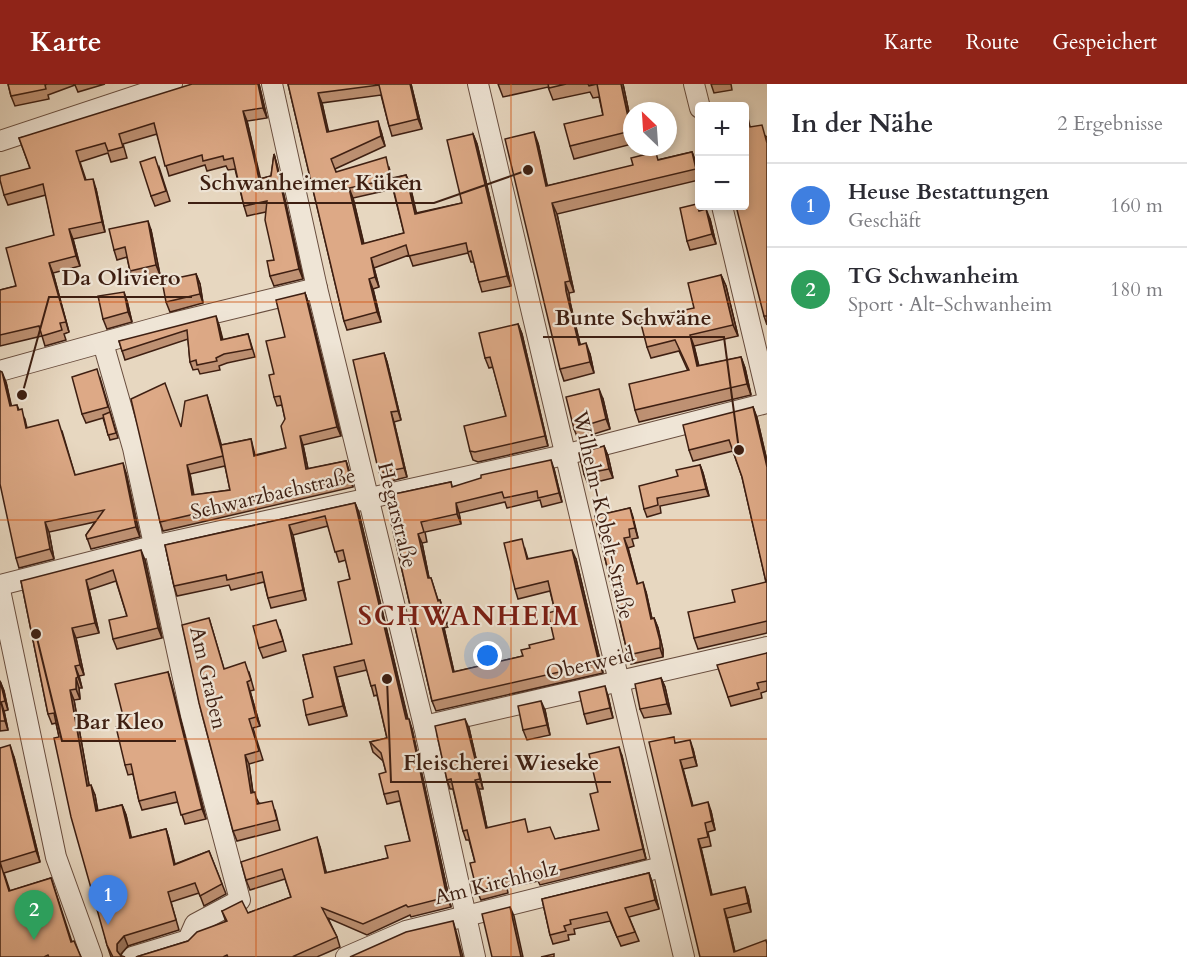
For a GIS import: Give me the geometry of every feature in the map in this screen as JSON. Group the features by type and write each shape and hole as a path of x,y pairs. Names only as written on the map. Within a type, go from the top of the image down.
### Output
{"street":[{"path":"0,141 172,84"},
{"name":"Hegarstraße","path":"272,84 317,288 424,726 475,957"},
{"name":"Wilhelm-Kobelt-Straße","path":"478,84 684,957"},
{"path":"694,84 698,102"},
{"path":"724,210 767,395"},
{"path":"0,371 317,288"},
{"name":"Am Graben","path":"103,343 133,447 191,715 240,900 195,924 188,940 132,957"},
{"name":"Schwarzbachstraße","path":"0,587 153,546 564,455 767,403"},
{"path":"0,587 56,857 92,957"},
{"name":"Oberweid","path":"424,726 767,647"},
{"name":"Am Kirchholz","path":"346,957 406,931 662,867"}],"building":[{"path":"8,84 47,84 46,89 11,96"},
{"path":"192,84 258,84 263,108 243,111 259,179 271,176 274,154 299,269 270,276 267,261 274,260 265,220 267,201 244,206 233,158 224,160 223,156 203,161 202,155 165,166 154,123 119,134 123,147 108,151 105,143 76,151 85,180 93,179 102,222 69,229 76,256 49,263 66,322 60,323 62,330 42,336 39,326 0,335 0,290 16,286 6,248 54,235 43,184 4,195 0,176 30,168 19,138"},
{"path":"288,84 410,84 418,119 389,126 379,85 318,93 327,132 378,121 381,136 331,159 336,172 386,157 391,179 406,175 415,214 462,203 447,140 473,134 507,276 479,282 471,251 468,252 466,243 409,256 406,245 371,258 375,277 369,279 377,312 344,321","holes":["391,179 404,233 362,244 349,188"]},
{"path":"548,84 566,84 549,88"},
{"path":"597,84 621,84 625,102 623,102 623,133 570,146 564,124 603,115"},
{"path":"749,122 750,127 762,125 767,143 767,316 764,316 737,210 749,210"},
{"path":"534,132 546,186 633,165 631,158 639,156 657,156 658,160 692,152 695,169 552,203 570,281 565,282 566,291 579,345 586,343 590,362 560,369 505,139"},
{"path":"155,157 166,191 151,196 140,162"},
{"path":"695,204 695,210 706,210 712,234 687,241 680,208"},
{"path":"148,221 156,265 130,271 125,247 114,250 109,229"},
{"path":"196,274 200,294 166,302 162,281"},
{"path":"721,275 733,325 690,335 697,366 741,357 747,384 635,410 629,384 689,370 675,340 647,347 640,320 694,308 688,283"},
{"path":"124,292 128,312 103,319 98,296"},
{"path":"305,293 337,427 300,436 306,469 346,461 350,478 160,522 131,399 165,383 181,427 185,401 207,395 223,456 221,445 251,439 254,456 286,448 281,426 285,419 280,396 274,397 269,375 274,374 266,341 285,337 276,300","holes":["223,456 230,490 192,495 187,465"]},
{"path":"216,316 221,340 248,334 252,349 224,354 216,358 217,361 197,365 196,360 190,362 187,330 122,351 119,341"},
{"path":"518,324 545,436 475,452 470,451 464,426 506,416 490,357 485,358 479,333"},
{"path":"384,353 398,411 391,412 404,468 379,473 353,360"},
{"path":"97,369 108,407 82,414 72,377"},
{"path":"0,371 10,406 17,405 18,410 22,409 26,428 58,420 75,475 123,463 136,527 87,539 86,535 104,510 45,522 50,549 16,558 0,484"},
{"path":"599,389 606,419 574,429 566,397"},
{"path":"753,407 767,467 767,621 694,638 688,612 735,602 732,590 766,582 742,477 729,440 689,450 683,425"},
{"path":"110,412 116,433 108,435 103,415"},
{"path":"604,446 609,469 584,474 579,453"},
{"path":"551,460 559,493 538,498 537,491 504,498 502,492 456,503 457,514 421,522 424,532 418,534 428,578 431,578 438,601 440,600 444,617 440,618 453,672 523,656 521,650 530,648 529,645 554,639 548,613 555,611 548,581 515,589 504,543 522,539 527,559 572,550 599,663 432,701 385,496 451,482 452,487 481,478 481,475"},
{"path":"700,465 706,489 657,498 658,505 644,509 639,486 678,476 676,470"},
{"path":"355,503 406,719 409,719 447,897 408,907 406,905 363,924 322,908 337,937 294,956 296,957 228,957 227,955 223,957 136,957 188,941 197,932 227,921 222,911 242,901 248,913 291,897 282,869 246,880 241,862 317,837 325,873 388,858 385,846 410,841 398,791 384,794 379,774 386,772 381,753 370,742 387,738 375,685 371,686 364,660 334,667 343,706 306,715 303,700 313,697 303,655 352,644 338,582 350,579 343,550 335,552 325,516 289,525 303,590 268,598 262,572 227,580 226,575 174,586 165,545"},
{"path":"630,508 635,528 629,529 630,537 624,538 637,584 643,582 660,648 628,655 595,516"},
{"path":"141,550 158,628 113,639 109,620 127,616 113,570 86,580 95,623 72,628 80,665 75,666 78,677 76,678 76,689 70,690 87,786 91,785 96,811 122,805 130,838 166,829 174,865 209,851 222,884 200,896 195,883 168,892 176,920 124,936 117,944 117,951 125,957 113,957 107,945 71,817 54,738 59,737 54,713 48,714 21,581"},
{"path":"209,618 224,669 245,662 251,680 247,682 256,717 249,719 259,751 245,755 251,793 255,792 257,804 272,801 277,820 233,831 199,703 182,625"},
{"path":"276,620 283,641 259,648 253,626"},
{"path":"767,653 767,681 757,683 759,689 728,697 717,665"},
{"path":"168,672 202,809 181,815 175,792 139,801 131,764 125,765 116,727 125,724 115,684"},
{"path":"661,678 667,704 640,709 635,684"},
{"path":"0,681 5,701 1,702 5,721 0,721"},
{"path":"605,686 610,708 584,714 579,692"},
{"path":"541,701 547,725 523,730 518,706"},
{"path":"465,719 480,779 475,780 486,828 525,819 528,832 550,827 555,839 599,830 590,794 598,792 589,754 619,747 643,849 536,876 535,871 504,879 505,884 477,891 470,863 475,862 467,830 463,831 451,779 447,780 435,726"},
{"path":"674,737 675,743 690,740 694,757 680,760 692,806 708,802 712,821 705,823 708,837 698,839 711,895 745,887 748,903 724,909 734,952 766,940 767,957 700,957 649,742"},
{"path":"10,745 36,851 0,862 0,748"},
{"path":"0,862 9,891 51,878 71,942 74,941 81,957 49,957 48,955 44,957 0,957"},
{"path":"649,873 655,900 625,908 635,932 617,937 607,912 570,920 571,924 564,926 566,931 550,935 542,899"},
{"path":"510,907 521,957 492,957 482,914"},
{"path":"453,921 461,957 350,957 406,932"}],"place":[{"name":"Schwanheimer Küken","path":"528,170"},
{"name":"Da Oliviero","path":"22,395"},
{"name":"Bunte Schwäne","path":"739,450"},
{"name":"Bar Kleo","path":"36,634"},
{"name":"Fleischerei Wieseke","path":"387,679"},
{"name":"Heuse Bestattungen","path":"108,925"},
{"name":"TG Schwanheim","path":"34,940"}],"district":[{"name":"SCHWANHEIM","path":"469,616"}]}
